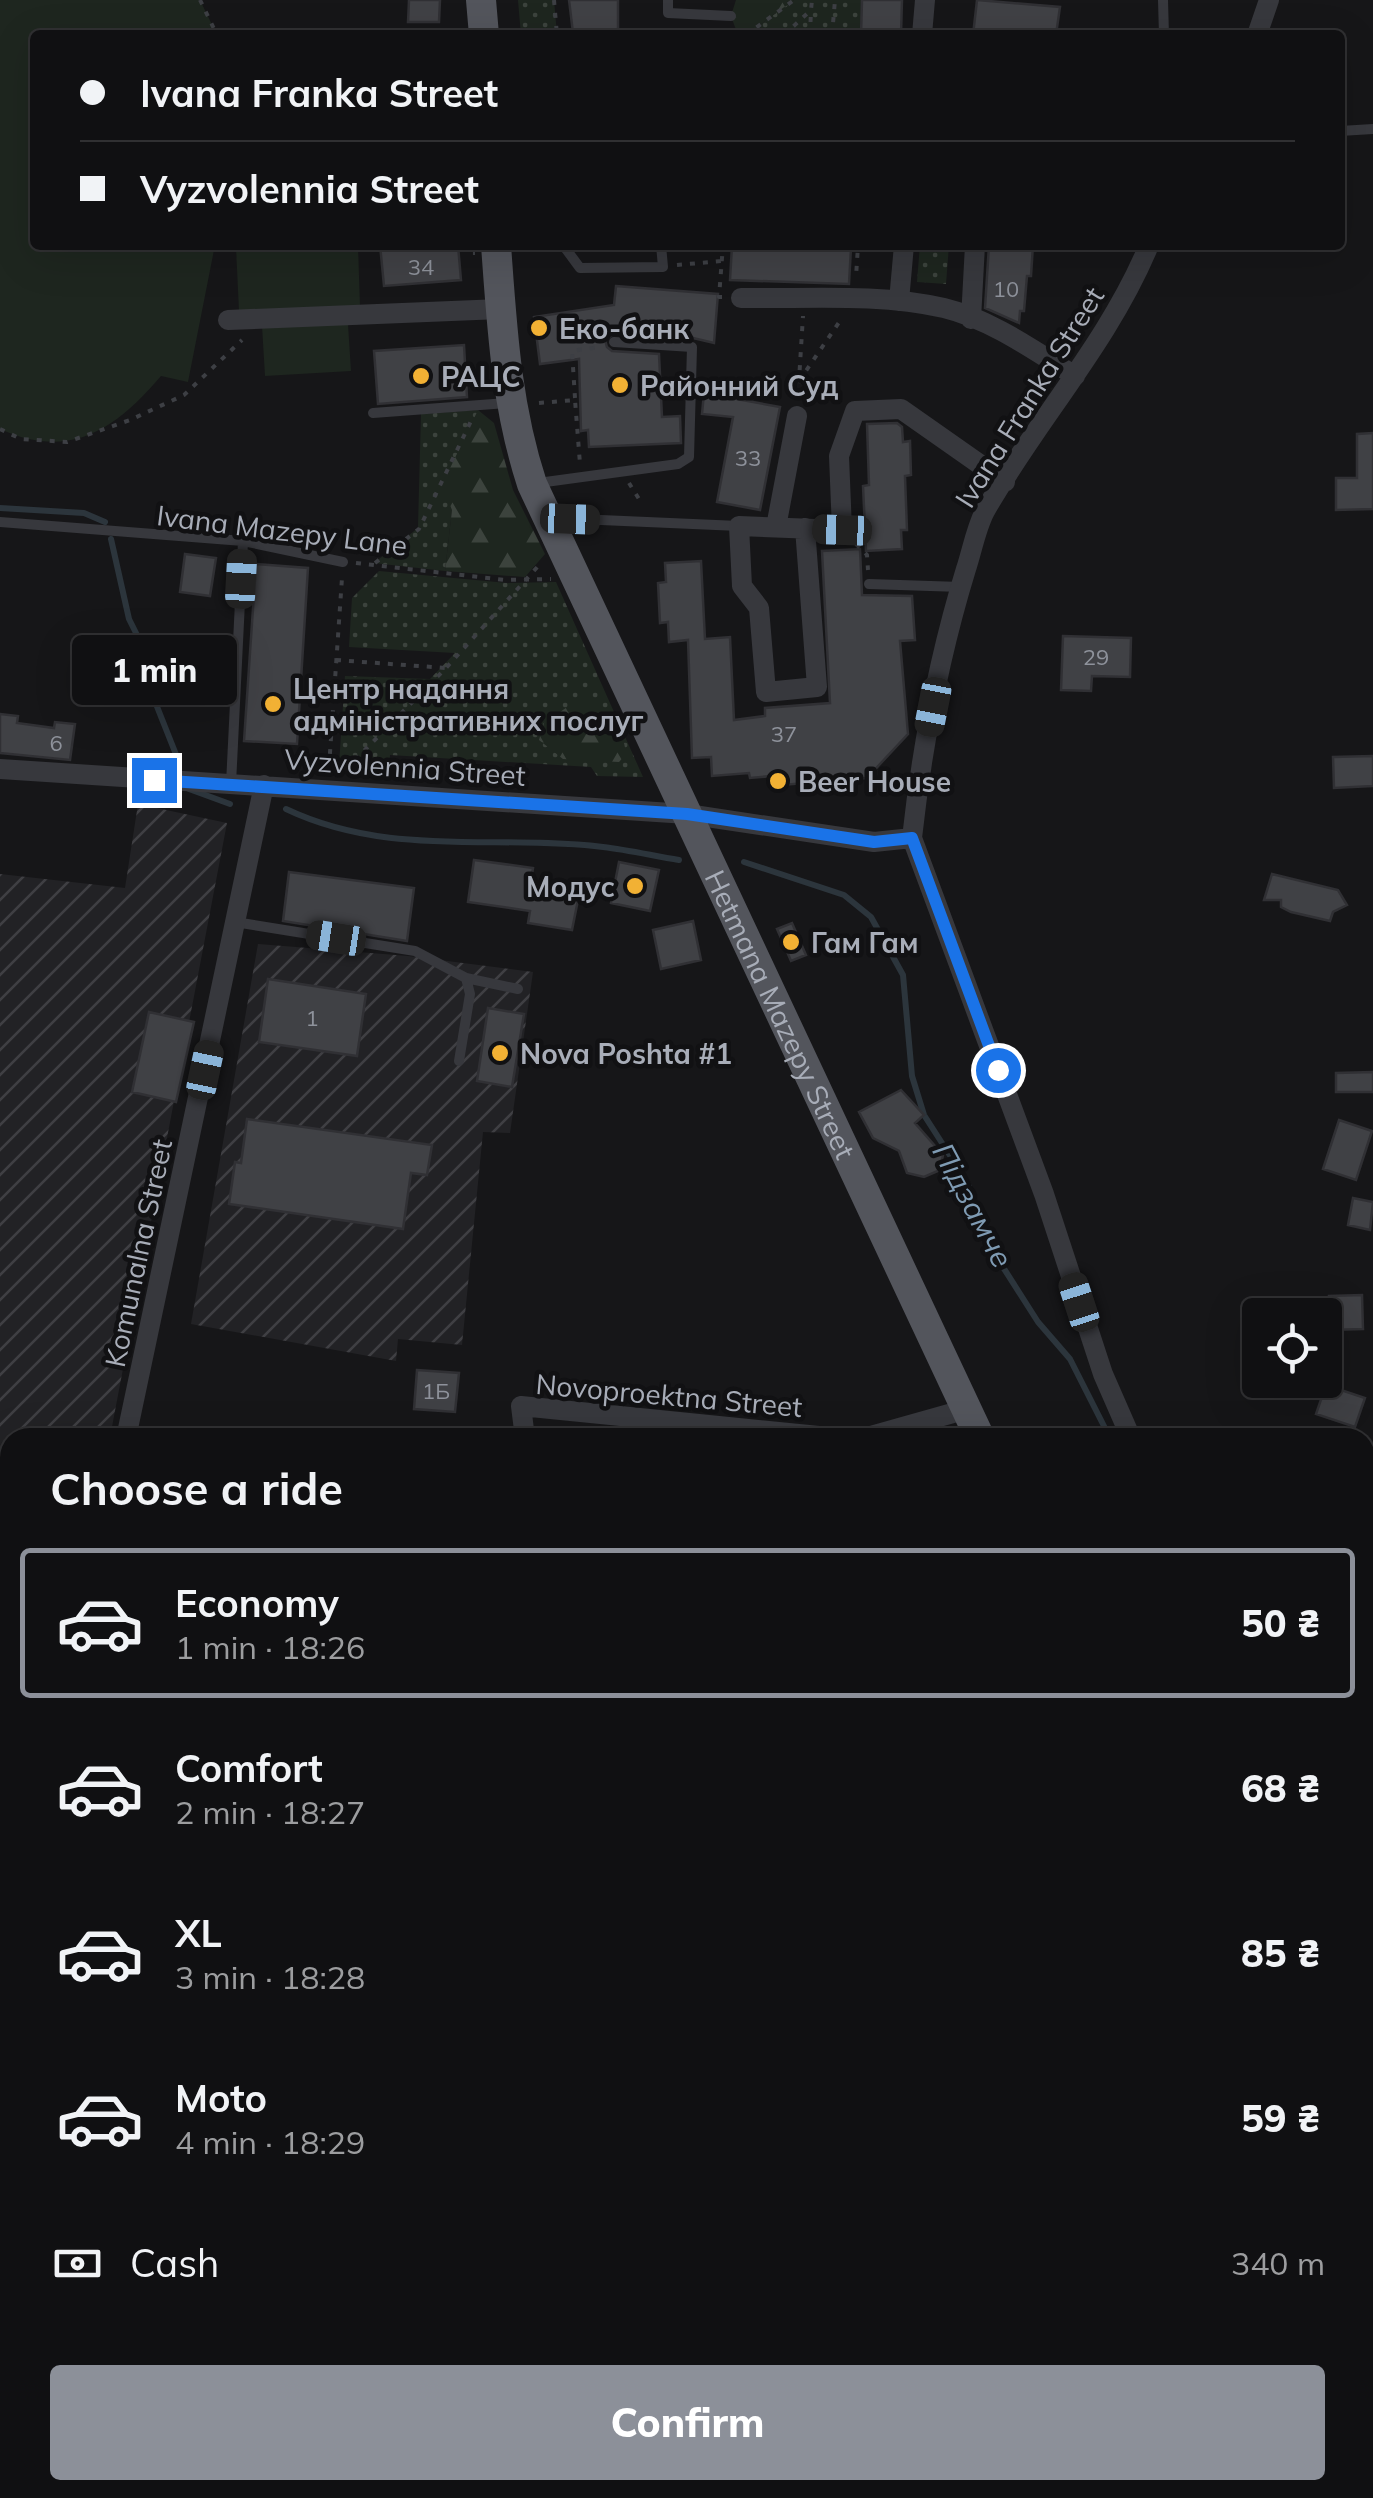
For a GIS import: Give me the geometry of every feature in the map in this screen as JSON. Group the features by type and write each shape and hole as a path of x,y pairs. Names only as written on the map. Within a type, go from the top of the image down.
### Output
{"main road":[{"path":"482,0 484,30"},
{"name":"Hetmana Mazepy Street","path":"496,250 500,310 532,484 975,1428"}],"street":[{"path":"922,30 925,0"},
{"path":"1260,30 1269,0"},
{"path":"900,302 904,250"},
{"path":"971,319 975,250"},
{"name":"Ivana Franka Street","path":"1127,1428 1103,1374 1044,1194 912,838 918,784 944,649 983,514 1075,376 1135,278 1147,250"},
{"path":"741,298 854,299 947,308 1012,337 1075,376"},
{"path":"228,320 500,310"},
{"path":"805,528 817,688 766,692 759,608 742,586 739,526 805,528 842,530 839,456 856,411 901,409 1005,482"},
{"path":"776,527 797,416"},
{"name":"Vyzvolennia Street","path":"0,769 687,814 874,842 912,838"},
{"name":"Komunalna Street","path":"128,1428 264,786"},
{"name":"Novoproektna Street","path":"524,1428 521,1406 740,1428"},
{"path":"898,1428 966,1408"}],"lane":[{"path":"668,0 668,13 731,16"},
{"path":"1163,0 1164,30"},
{"path":"1345,131 1373,129"},
{"path":"567,250 580,268 662,267 661,250"},
{"path":"532,484 678,464 689,457 692,347 614,342"},
{"path":"373,413 520,403"},
{"path":"547,518 739,526"},
{"name":"Ivana Mazepy Lane","path":"0,522 243,542 343,562"},
{"path":"230,785 243,542"},
{"path":"869,584 960,587"},
{"path":"236,923 415,951 466,978 518,989"},
{"path":"459,1061 470,994 466,978"}],"path":[{"path":"200,0 215,30"},
{"path":"554,0 557,30"},
{"path":"753,30 794,0"},
{"path":"811,30 812,0"},
{"path":"832,30 835,0"},
{"path":"788,30 811,10"},
{"path":"723,250 719,297 741,298"},
{"path":"799,381 854,299 858,250"},
{"path":"662,267 722,261"},
{"path":"797,416 804,299"},
{"path":"0,429 22,439 67,442 130,420 184,395 264,319"},
{"path":"580,477 572,351 614,342"},
{"path":"520,403 575,400"},
{"path":"373,565 419,529 478,408"},
{"path":"622,472 638,499 637,521"},
{"path":"842,530 867,556 869,584"},
{"path":"346,769 446,668 548,556"},
{"path":"329,768 343,562"},
{"name":"Ivana Mazepy Lane","path":"343,562 506,580 558,579"},
{"path":"336,660 446,668"}],"shaded area":[{"path":"138,804 227,823 112,1428 0,1428 0,874 125,888"},
{"path":"258,944 408,956 533,972 510,1133 483,1132 462,1345 398,1339 396,1361 191,1324"}],"green space":[{"path":"0,0 200,0 215,30 30,30 30,250 214,250 188,382 161,376 109,424 70,440 48,442 0,429"},
{"path":"518,0 554,0 557,30 521,30"},
{"path":"736,0 794,0 753,30 736,30 731,16"},
{"path":"794,0 862,0 861,30 753,30"},
{"path":"236,250 358,250 360,306 239,311"},
{"path":"920,250 949,250 946,284 917,282"},
{"path":"348,324 351,371 265,376 262,326"},
{"path":"478,410 452,510 445,571 374,563 418,528 421,414"},
{"path":"478,410 494,423 513,490 545,554 525,577 445,571 452,510 442,485"},
{"path":"379,571 507,583 556,582 643,777 597,776 591,767 390,755 389,767 339,765 345,676 430,679 455,653 349,647 352,598"},
{"path":"579,699 597,706 617,726 626,754 619,762 563,759 539,740 544,723"}],"building":[{"path":"409,0 440,0 439,22 408,22"},
{"path":"569,0 618,0 618,29 573,30"},
{"path":"862,0 902,0 901,30 861,30"},
{"path":"977,0 1060,7 1057,30 974,30"},
{"path":"380,250 458,250 461,280 384,286"},
{"path":"732,250 851,250 849,284 730,280"},
{"path":"989,250 1033,250 1031,276 1027,276 1019,323 985,308"},
{"path":"616,286 718,294 714,343 615,333 605,340 612,351 659,354 662,417 680,416 681,443 589,447 588,430 581,431 579,359 540,364 534,317 614,305"},
{"name":"РАЦС","path":"464,345 467,397 378,404 374,351"},
{"path":"704,393 780,407 760,510 717,502 733,417 702,414"},
{"path":"897,423 902,427 903,442 910,441 911,475 905,476 907,530 901,530 902,549 866,551 863,486 869,485 867,424"},
{"path":"1373,433 1373,509 1336,510 1336,478 1357,478 1357,434"},
{"path":"860,549 862,595 912,596 915,640 900,641 908,734 867,778 782,785 782,775 712,776 711,757 692,758 688,640 669,642 668,622 660,623 658,583 666,582 665,563 701,561 705,639 730,637 734,720 765,716 765,708 830,703 822,551"},
{"path":"185,554 216,558 210,596 180,592"},
{"path":"256,564 308,568 297,744 244,741"},
{"path":"1063,636 1131,638 1130,677 1092,676 1091,691 1061,690"},
{"path":"194,652 219,654 216,682 195,681"},
{"path":"0,714 18,716 17,723 54,728 55,722 75,724 70,760 0,753"},
{"path":"1373,756 1373,786 1334,788 1333,757"},
{"path":"474,860 533,868 530,887 579,895 572,930 528,923 530,911 468,902"},
{"name":"Модус","path":"619,862 659,870 650,911 611,903"},
{"path":"289,872 414,888 407,941 283,921"},
{"path":"1272,874 1338,890 1347,905 1333,912 1330,921 1291,912 1281,907 1281,900 1264,900"},
{"path":"693,921 701,960 661,969 653,930"},
{"name":"Гам Гам","path":"792,923 806,955 791,961 777,929"},
{"path":"268,979 366,994 357,1056 259,1042"},
{"name":"Nova Poshta #1","path":"488,1008 524,1014 512,1087 477,1081"},
{"path":"149,1012 194,1022 176,1102 132,1092"},
{"path":"1373,1072 1373,1092 1336,1092 1336,1073"},
{"path":"901,1090 924,1115 915,1123 943,1155 940,1170 924,1177 907,1173 899,1151 873,1138 859,1112"},
{"path":"247,1119 432,1145 427,1175 411,1173 403,1229 229,1204 235,1162 241,1163"},
{"path":"1339,1120 1372,1131 1356,1180 1323,1169"},
{"path":"1353,1198 1373,1202 1370,1230 1348,1225"},
{"path":"1362,1295 1363,1329 1342,1330 1342,1298 1329,1296"},
{"path":"417,1370 459,1373 455,1412 414,1409"},
{"path":"1342,1390 1365,1398 1355,1427 1316,1414 1322,1398 1342,1398"}],"waterway":[{"name":"Підзамче","path":"0,508 84,513 105,522"},
{"name":"Підзамче","path":"111,539 129,619 152,665 154,699 177,757"},
{"name":"Підзамче","path":"189,789 230,804"},
{"name":"Підзамче","path":"286,809 364,834 443,842 613,848 679,860"},
{"name":"Підзамче","path":"744,862 844,895 871,917 903,975 912,1076 924,1115 967,1182 994,1253 1038,1322 1070,1359 1105,1428"}],"place":[{"name":"Еко-банк","path":"539,328"},
{"name":"РАЦС","path":"421,376"},
{"name":"Районний Суд","path":"620,385"},
{"name":"Центр надання адміністративних послуг","path":"273,704"},
{"name":"Beer House","path":"778,781"},
{"name":"Модус","path":"635,886"},
{"name":"Гам Гам","path":"791,942"},
{"name":"Nova Poshta #1","path":"500,1053"}],"route":[{"path":"154,780 687,814 874,842 912,838 998,1070"}]}
